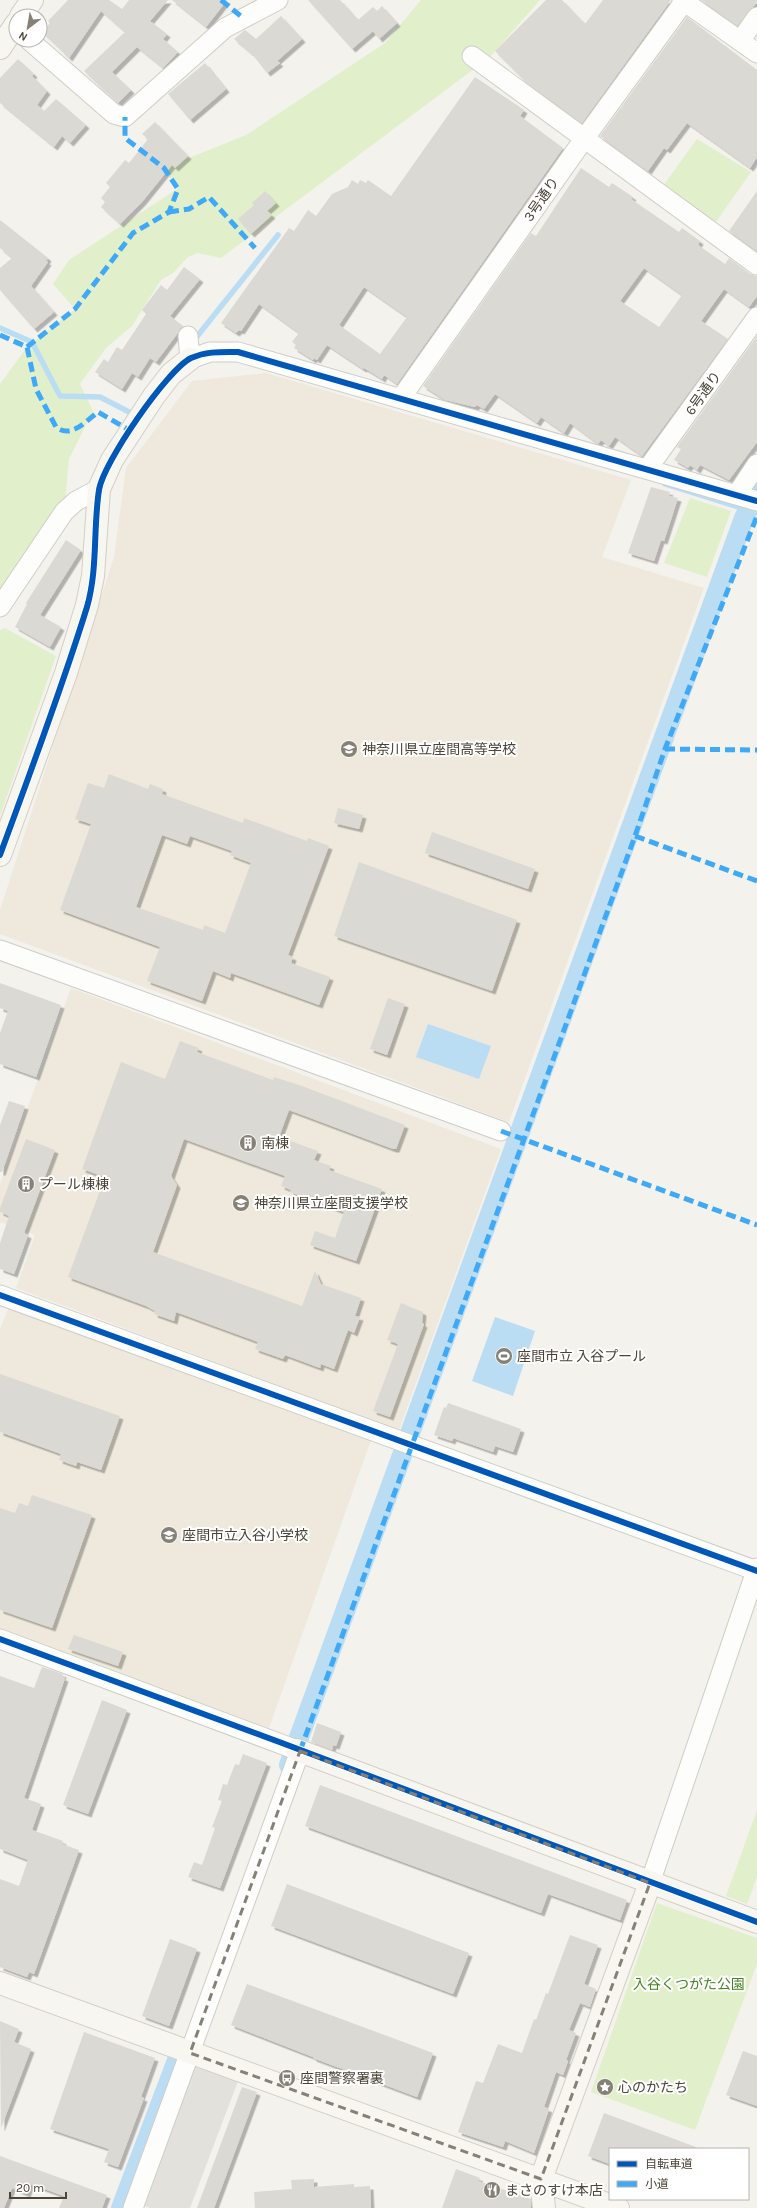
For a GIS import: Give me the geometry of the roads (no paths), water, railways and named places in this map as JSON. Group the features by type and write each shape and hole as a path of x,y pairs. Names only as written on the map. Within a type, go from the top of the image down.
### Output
{"street":[{"path":"42,48 114,114 126,117 226,28 278,0"},
{"path":"683,1 757,53"},
{"name":"3号通り","path":"401,398 683,1"},
{"path":"740,41 757,17"},
{"path":"0,48 8,39"},
{"path":"472,56 757,265"},
{"name":"6号通り","path":"648,468 757,317"},
{"path":"188,336 190,359"},
{"path":"0,855 66,673 87,605 93,576 99,489 112,460 154,396 170,374 190,359 210,352 238,352 648,468 745,497 757,464"},
{"path":"0,607 64,512 76,501 99,489"},
{"path":"0,950 501,1131"},
{"path":"0,1295 757,1570 650,1883 541,2179 544,2208"},
{"path":"0,1639 757,1922"},
{"path":"133,2208 293,1748"},
{"path":"0,1983 618,2208"}],"water":[{"path":"428,1024 491,1046 479,1079 416,1057"},
{"name":"座間市立 入谷プール","path":"495,1317 535,1331 513,1396 472,1381"}],"waterway":[{"path":"195,339 278,235"},
{"path":"0,328 32,342 60,396 100,397 133,414 136,412"},
{"path":"665,484 748,510"},
{"path":"289,1765 744,518 757,492"},
{"path":"121,2208 179,2055"}],"place":[{"name":"神奈川県立座間高等学校","path":"349,749"},
{"name":"南棟","path":"248,1143"},
{"name":"プール棟棟","path":"26,1184"},
{"name":"神奈川県立座間支援学校","path":"241,1203"},
{"name":"座間市立 入谷プール","path":"504,1356"},
{"name":"座間市立入谷小学校","path":"169,1535"},
{"name":"座間警察署裏","path":"287,2078"},
{"name":"心のかたち","path":"605,2087"},
{"name":"まさのすけ本店","path":"492,2190"}],"park label":[{"name":"入谷くつがた公園","path":"689,1984"}]}
